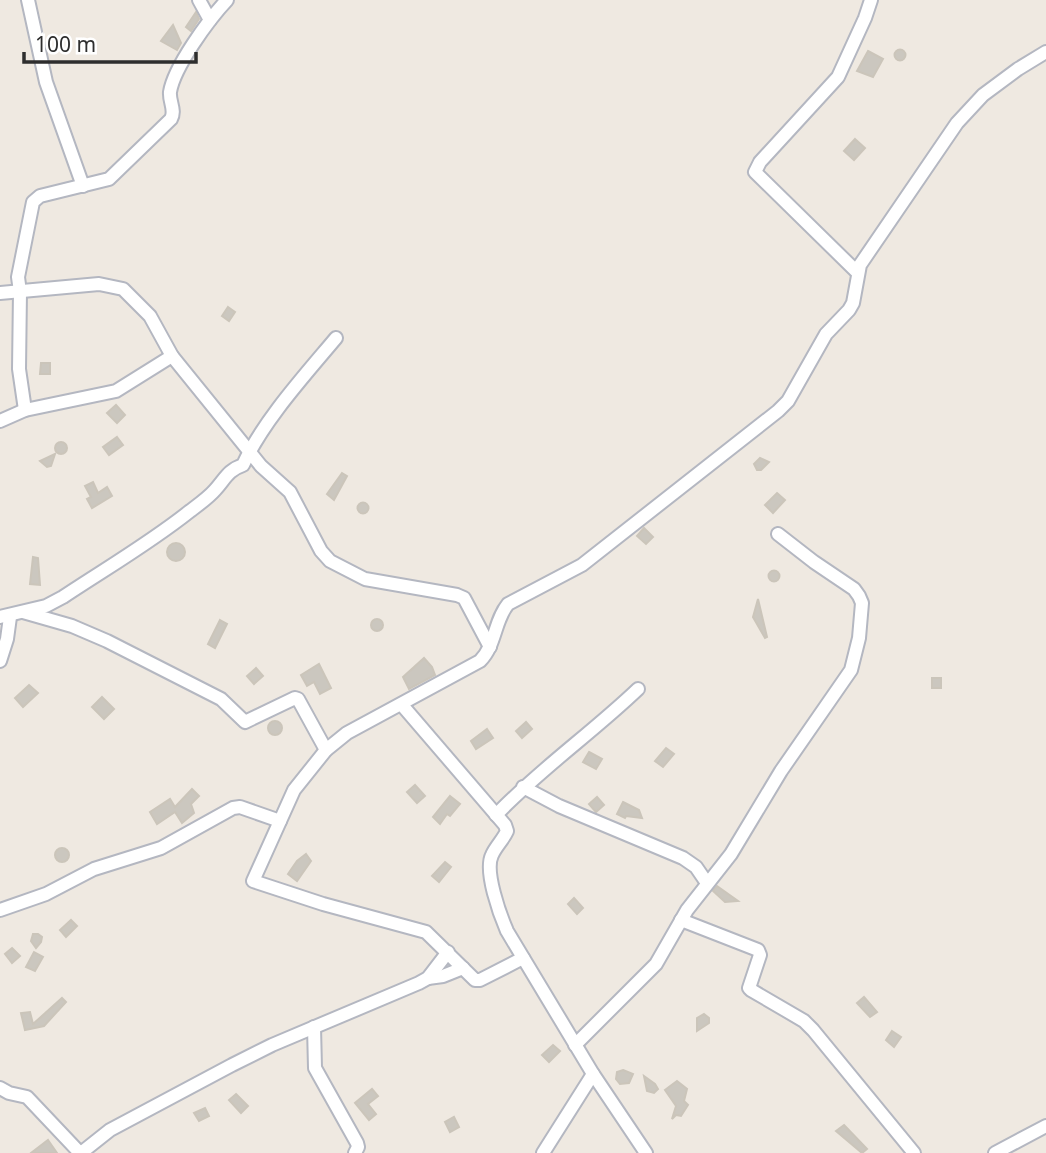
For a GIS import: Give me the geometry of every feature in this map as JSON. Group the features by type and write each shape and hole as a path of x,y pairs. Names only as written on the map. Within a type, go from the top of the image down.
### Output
{"street":[{"path":"28,0 46,82 83,186"},
{"path":"199,0 210,20"},
{"path":"25,410 19,369 18,277 33,202 40,196 100,183 116,174 171,119 174,114 170,94 176,74 210,20 227,0"},
{"path":"859,273 755,172 760,162 838,77 871,0"},
{"path":"523,958 475,980 426,932 323,904 253,881 294,790 326,750 347,733 481,661 490,647 501,612 508,604 582,565 788,401 820,343 853,303 860,265 957,123 984,96 1018,69 1046,52"},
{"path":"0,293 99,284 123,289 150,316 172,356 267,474"},
{"path":"243,465 249,451 299,381 337,338"},
{"path":"0,421 25,410 116,391 172,356"},
{"path":"0,661 7,639 5,617 63,597 176,522 215,490 233,468 243,465 254,465 290,492 321,551 330,561 365,579 464,598 490,647"},
{"path":"575,1045 656,964 681,920 731,854 788,761 847,679 859,638 862,603 859,596 854,589 778,534"},
{"path":"23,612 72,626 107,641 221,699 245,722 295,698 298,699 326,750"},
{"path":"496,815 523,787 607,719 638,689"},
{"path":"402,705 507,831 492,856 492,885 500,916 575,1045 646,1153"},
{"path":"523,787 559,806 683,858 696,867 707,883"},
{"path":"0,910 46,894 94,869 161,848 233,808 240,807 280,821"},
{"path":"681,920 758,950 760,955 749,988 804,1021 914,1153"},
{"path":"428,978 447,952"},
{"path":"0,1088 2,1091 27,1097 81,1153 121,1124 232,1065 428,978 443,976 463,968"},
{"path":"314,1027 315,1069 357,1143 355,1153"},
{"path":"543,1153 593,1074"},
{"path":"995,1153 1046,1126"}],"building":[{"path":"196,12 199,19 191,31 186,27"},
{"path":"173,25 181,43 177,50 161,41"},
{"path":"900,49 906,55 900,61 894,55"},
{"path":"868,51 883,59 873,77 857,71"},
{"path":"855,139 865,148 854,160 844,151"},
{"path":"228,307 235,312 229,321 222,316"},
{"path":"41,363 50,363 50,374 40,374"},
{"path":"116,405 125,415 117,423 107,413"},
{"path":"117,437 123,445 109,455 103,447"},
{"path":"56,443 66,443 66,453 56,453"},
{"path":"55,454 51,466 47,467 40,461"},
{"path":"760,458 769,462 761,470 757,470 754,464"},
{"path":"342,473 347,476 334,500 327,494"},
{"path":"93,482 98,493 107,487 112,496 92,508 87,499 91,497 85,486"},
{"path":"777,493 785,500 773,513 765,505"},
{"path":"363,502 369,508 363,514 357,508"},
{"path":"644,528 653,537 646,544 637,536"},
{"path":"176,543 182,546 185,552 182,558 176,561 170,558 167,552 170,546"},
{"path":"33,557 38,558 40,585 30,584"},
{"path":"774,570 780,576 774,582 768,576"},
{"path":"758,599 767,637 765,638 753,617"},
{"path":"377,619 383,625 377,631 371,625"},
{"path":"220,620 227,624 215,648 208,644"},
{"path":"424,658 435,675 409,689 403,677"},
{"path":"319,664 331,688 320,694 314,682 307,686 301,675"},
{"path":"256,668 263,676 254,684 247,676"},
{"path":"932,678 941,678 941,688 932,688"},
{"path":"29,685 38,693 23,707 15,698"},
{"path":"102,697 114,709 104,719 92,707"},
{"path":"275,721 280,723 280,733 275,735 270,733 268,728 270,723"},
{"path":"526,722 532,729 522,738 516,731"},
{"path":"487,729 493,738 476,749 471,741"},
{"path":"666,748 674,754 663,767 655,761"},
{"path":"589,752 602,759 596,769 583,762"},
{"path":"415,785 425,796 417,803 407,792"},
{"path":"192,789 199,796 191,804 194,813 182,823 175,812 157,824 150,812 170,799 175,807"},
{"path":"450,796 460,804 450,816 447,814 440,824 433,817"},
{"path":"597,797 604,805 596,812 589,804"},
{"path":"623,802 639,810 642,818 625,818 617,814"},
{"path":"62,848 67,850 67,860 62,862 57,860 55,855 57,850"},
{"path":"306,854 311,861 297,881 288,874"},
{"path":"445,862 451,867 439,882 432,876"},
{"path":"717,886 738,901 725,902 713,891"},
{"path":"574,898 583,908 577,914 568,904"},
{"path":"71,920 77,926 66,937 60,930"},
{"path":"33,934 42,937 36,948 31,941"},
{"path":"12,948 20,956 12,963 5,954"},
{"path":"34,952 43,957 35,971 26,967"},
{"path":"864,997 877,1012 870,1017 857,1003"},
{"path":"62,998 66,1002 44,1026 25,1030 21,1013 30,1012 33,1024"},
{"path":"704,1014 709,1018 709,1023 697,1031 697,1018"},
{"path":"892,1031 901,1037 894,1047 886,1040"},
{"path":"553,1045 560,1051 549,1062 542,1055"},
{"path":"623,1070 633,1074 629,1083 620,1084 616,1079 617,1072"},
{"path":"644,1076 658,1089 654,1093 647,1091"},
{"path":"677,1081 687,1089 684,1101 688,1105 681,1116 676,1115 672,1119 676,1106 665,1090"},
{"path":"372,1089 378,1096 368,1104 376,1114 369,1120 355,1103"},
{"path":"236,1094 248,1106 241,1113 229,1100"},
{"path":"205,1108 209,1116 199,1121 194,1113"},
{"path":"454,1117 459,1127 450,1132 445,1122"},
{"path":"844,1125 867,1149 862,1153 836,1131"},
{"path":"48,1140 57,1153 31,1153"}]}
